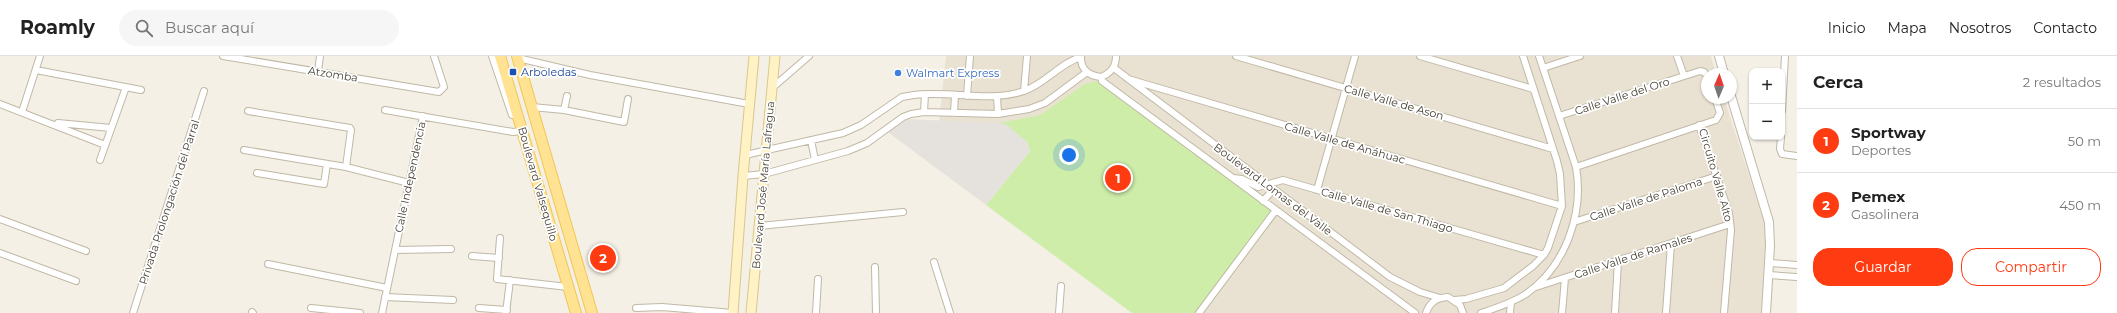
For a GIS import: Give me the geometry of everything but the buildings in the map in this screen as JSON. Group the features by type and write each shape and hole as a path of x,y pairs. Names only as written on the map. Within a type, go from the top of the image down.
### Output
{"main road":[{"name":"Boulevard Valsequillo","path":"500,56 576,313"},
{"name":"Boulevard José María Lafragua","path":"733,313 754,56"},
{"name":"Boulevard José María Lafragua","path":"751,313 775,56"},
{"name":"Boulevard Valsequillo","path":"517,57 592,313"}],"street":[{"path":"22,112 40,56"},
{"name":"Atzomba","path":"223,56 440,92 444,90 434,56"},
{"path":"318,72 320,56"},
{"path":"492,56 512,115"},
{"path":"772,88 809,56"},
{"path":"967,96 970,56"},
{"path":"1024,91 1027,56"},
{"path":"745,155 843,133 861,125 902,97 925,94 997,96 1024,91 1043,82 1073,60 1081,57 1082,66 1087,72 1096,76 1106,75 1114,68 1116,56"},
{"name":"Calle Valle de Ason","path":"1236,56 1553,149"},
{"path":"1317,190 1355,56"},
{"path":"1420,56 1533,89"},
{"path":"1454,300 1466,299 1504,288 1533,266 1544,255 1548,248 1562,206 1560,174 1522,56"},
{"path":"1481,313 1511,302 1534,288 1546,277 1572,231 1578,180 1576,166 1539,56"},
{"path":"1543,68 1580,56"},
{"path":"1677,56 1684,76 1701,71"},
{"path":"1718,56 1722,68"},
{"path":"1782,104 1785,56"},
{"path":"517,57 590,75 749,104"},
{"name":"Boulevard Lomas del Valle","path":"1114,68 1390,276 1420,292 1440,298 1448,297 1454,300"},
{"path":"36,70 141,90"},
{"path":"743,176 764,174 848,151 867,143 904,117 924,112 998,114 1016,112 1045,103 1087,72"},
{"name":"Boulevard Lomas del Valle","path":"1101,76 1102,82 1415,313"},
{"name":"Calle Valle del Oro","path":"1559,116 1684,76"},
{"name":"Calle Valle de Anáhuac","path":"1128,79 1562,206"},
{"path":"100,160 126,87"},
{"name":"Privada Prolongación del Parral","path":"133,313 204,91"},
{"path":"924,112 925,94"},
{"path":"954,113 955,95"},
{"path":"564,110 567,96"},
{"path":"997,96 998,114"},
{"path":"532,107 564,110 624,122 628,100"},
{"path":"0,104 50,122 105,145"},
{"name":"Circuito Valle Alto","path":"1717,104 1720,113 1719,117 1699,125 1729,213 1730,224 1724,313"},
{"path":"1733,104 1765,206 1768,222 1770,263 1766,313"},
{"path":"592,115 593,108"},
{"path":"385,110 422,116"},
{"path":"248,111 350,128 346,167"},
{"name":"Calle Independencia","path":"382,313 422,116 513,132 522,131"},
{"path":"50,122 111,128"},
{"path":"1576,166 1699,125"},
{"path":"811,140 815,160"},
{"path":"1780,140 1780,149 1782,154 1797,156"},
{"path":"244,150 346,167 409,183"},
{"path":"257,173 324,184 327,164"},
{"name":"Calle Valle de Paloma","path":"1574,222 1717,176"},
{"name":"Calle Valle de San Thiago","path":"1232,178 1242,179 1258,187 1283,180 1544,255"},
{"path":"1263,201 1274,189"},
{"path":"1199,313 1276,210"},
{"path":"759,226 902,212"},
{"path":"0,219 86,250"},
{"name":"Calle Valle de Ramales","path":"1534,288 1730,224"},
{"path":"500,238 497,279 568,287"},
{"path":"1666,313 1671,244"},
{"path":"395,250 451,249"},
{"path":"0,253 76,281"},
{"path":"472,256 499,258"},
{"path":"1615,313 1618,261"},
{"path":"934,262 950,313"},
{"path":"1770,263 1797,265"},
{"path":"268,264 284,265 387,288"},
{"path":"875,267 876,313"},
{"path":"1769,275 1797,277"},
{"path":"1562,313 1565,278"},
{"path":"816,313 818,279"},
{"path":"478,308 506,312 510,280"},
{"path":"1059,313 1061,286"},
{"path":"385,297 453,300"},
{"path":"1426,313 1428,306 1440,298"},
{"path":"1454,300 1460,305 1463,313"},
{"path":"1510,313 1511,302"},
{"path":"636,308 662,307 733,313"},
{"path":"311,308 360,313"}],"shaded area":[{"path":"946,56 1711,56 1714,68 1701,68 1701,104 1726,104 1766,228 1762,313 1198,313 1034,119 1012,124 939,122"},
{"path":"904,119 1000,123 1007,125 1027,142 1030,151 986,205 885,130"}],"green space":[{"path":"1097,81 1273,211 1196,313 1132,313 986,205 1030,151 1027,142 1000,123 1040,115 1085,84"}],"place":[{"name":"Arboledas","path":"513,72"},
{"name":"Walmart Express","path":"898,73"},
{"name":"Sportway","path":"1118,178"},
{"name":"Pemex","path":"603,258"}]}
